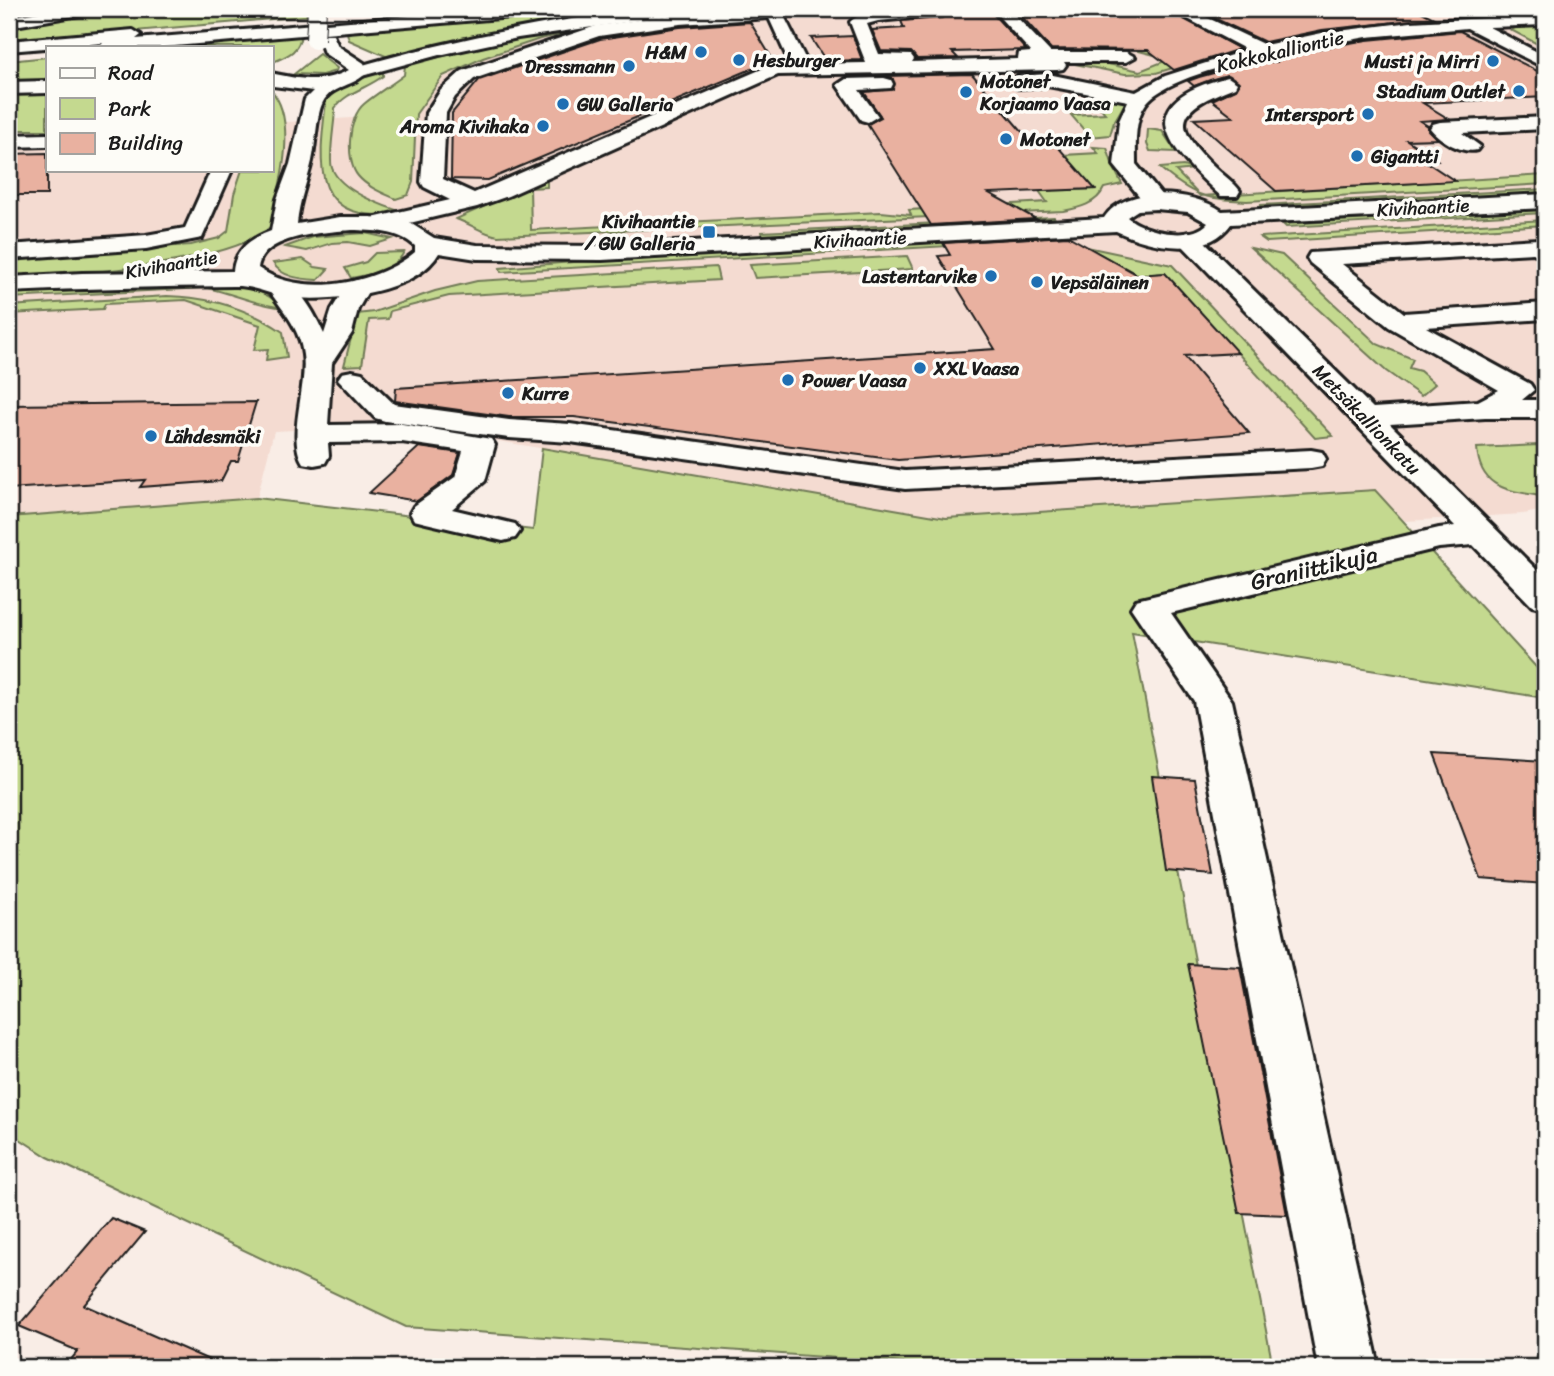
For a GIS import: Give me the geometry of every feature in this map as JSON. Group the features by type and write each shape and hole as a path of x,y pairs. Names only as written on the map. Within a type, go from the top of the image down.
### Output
{"main road":[{"path":"9,22 85,9"},
{"path":"315,45 317,9"},
{"path":"315,45 330,9"},
{"path":"9,46 435,9"},
{"path":"119,46 546,9"},
{"path":"471,201 422,239 427,254 418,265 401,275 357,288 303,291 280,288 252,278 246,270 244,262 249,253 270,240 285,225 288,199 300,164 314,99 335,82 358,72 527,31 593,19 681,9"},
{"path":"1172,159 1176,113 1185,100 1203,90 1288,65 1177,9"},
{"path":"942,10 876,16 858,22 872,59 1049,61 1158,87"},
{"path":"1001,10 1049,61"},
{"path":"471,201 432,182 436,113 448,94 468,75 596,31 680,19 775,13 802,71"},
{"path":"1386,13 1432,25"},
{"name":"Kokkokalliontie","path":"1140,98 1158,87 1234,58 1326,38 1432,25 1545,20"},
{"path":"1470,23 1545,63"},
{"path":"315,45 330,49 358,67 358,72"},
{"path":"9,57 46,53"},
{"path":"376,224 471,201 561,166 775,70 1126,57"},
{"path":"275,77 303,84 335,82"},
{"path":"275,77 293,100 308,128"},
{"path":"868,116 846,85 1048,80 1140,98 1126,125 1125,164 1156,202"},
{"path":"9,88 46,87"},
{"path":"1470,146 1440,128 1545,124"},
{"path":"9,141 46,140"},
{"path":"1125,158 1172,159 1229,191"},
{"path":"300,164 321,197 352,223"},
{"path":"9,252 119,245 194,233 220,172"},
{"name":"Kivihaantie","path":"1217,218 1545,201"},
{"path":"1156,202 1199,208 1217,218 1220,223 1218,229 1189,239 1156,237 1128,229 1115,218 1118,212 1139,204 1156,202"},
{"name":"Kivihaantie","path":"82,280 222,255 303,229 352,223 399,228 422,239 477,251 602,253"},
{"name":"Kivihaantie","path":"401,275 602,253 1119,224"},
{"name":"Metsäkallionkatu","path":"1189,239 1545,598"},
{"path":"1533,384 1430,341 1398,320 1319,258 1538,246 1545,251"},
{"name":"Kivihaantie","path":"9,285 82,280 252,278"},
{"path":"280,288 306,322 318,363 312,445 402,433 480,445 469,481 426,513 503,531"},
{"path":"318,363 339,333 345,309 357,288"},
{"path":"1398,320 1542,314"},
{"path":"352,379 385,412 509,429 570,433 905,480 1311,459"},
{"path":"1484,409 1533,384"},
{"path":"1367,417 1484,409 1545,409"},
{"name":"Graniittikuja","path":"1349,1367 1213,701 1149,608 1439,538 1481,534"}],"shaded area":[{"path":"785,9 814,12 865,9 1545,9 1545,510 1523,514 1405,521 1375,490 946,518 405,425 274,431 257,498 9,517 9,130 46,130 46,172 273,172 273,123 416,114 443,76 483,58 540,39 639,20"}],"green space":[{"path":"103,9 308,9 306,16 9,42 9,25"},
{"path":"602,9 658,9 390,58 349,40 346,29"},
{"path":"708,9 785,9 639,20 540,39 483,58 443,76 416,114 413,182 408,195 396,199 381,192 362,180 354,169 350,139 354,119 364,104 404,75 405,65 524,37"},
{"path":"1080,9 1106,9 1118,18 1240,48 1156,73 1125,74 1070,63 1066,60 1094,61 1140,71 1170,59 1139,51"},
{"path":"1545,25 1545,48 1511,30 1517,27"},
{"path":"301,33 295,49 273,62 273,46 161,46"},
{"path":"319,54 337,68 336,71 322,75 294,74"},
{"path":"46,57 46,84 9,85 9,61"},
{"path":"383,71 383,76 345,98 335,108 331,148 332,168 344,184 364,197 406,213 374,215 351,210 336,200 326,186 322,167 322,145 327,94 357,78"},
{"path":"46,92 46,130 9,130 9,93"},
{"path":"273,93 284,119 285,137 282,176 270,227 250,240 221,251 186,259 107,271 9,279 9,256 191,245 219,238 228,231 234,194 241,172 273,172"},
{"path":"1107,95 1127,100 1110,135 1090,137 1071,115 1105,113 1096,102 1111,102"},
{"path":"1148,129 1162,131 1176,152 1150,151 1147,144"},
{"path":"1093,147 1107,148 1122,184 1104,188 1097,198 1087,204 1063,211 498,236 456,219 547,178 547,187 530,188 531,230 881,212 911,215 909,210 1047,202 1039,191 1095,189 1064,155 1098,153"},
{"path":"1183,166 1194,169 1176,171 1197,193 1181,185 1160,168"},
{"path":"1545,175 1545,184 1247,201 1205,196"},
{"path":"1545,189 1545,195 1322,206 1260,205"},
{"path":"1545,209 1545,213 1286,227 1283,224"},
{"path":"1054,217 1057,221 824,235 763,235 762,232"},
{"path":"1545,220 1545,225 1267,242 1260,237"},
{"path":"365,233 392,239 370,246 348,242 332,243 307,251 285,247 313,237"},
{"path":"1063,235 1067,239 501,272 500,268 597,260"},
{"path":"1087,247 1172,265 1333,436 1315,438 1165,273 1138,275"},
{"path":"1251,248 1282,255 1377,344 1413,359 1409,368 1420,371 1435,384 1421,396 1386,371"},
{"path":"404,252 395,264 374,273 351,278 345,268 366,262 375,253"},
{"path":"907,256 913,269 755,278 750,265"},
{"path":"303,259 315,267 328,269 318,280 305,279 287,275 273,263"},
{"path":"716,267 719,280 449,296 390,311 388,319 369,320 362,365 344,366 357,314 374,312 435,291 477,281"},
{"path":"208,282 258,291 285,308 206,288 9,298 9,293"},
{"path":"167,296 228,305 256,316 283,332 287,357 266,360 268,349 254,350 260,325 186,300 105,304 103,309 9,314 9,306"},
{"path":"1545,447 1545,497 1499,486 1484,473 1479,462 1477,448"},
{"path":"542,448 946,518 1375,490 1545,677 1545,698 1132,632 1273,1367 962,1367 406,1327 48,1157 9,1132 9,517 257,498 533,530"}],"building":[{"path":"1015,9 1167,9 1240,49 1174,70 1148,50 1051,49"},
{"path":"1195,9 1416,9 1434,18 1322,30 1265,42"},
{"path":"948,14 993,14 1026,50 952,52 958,58 917,59 911,52 881,51 872,30 904,28 901,21 942,18"},
{"name":"GW Galleria","path":"750,22 773,60 488,180 451,179 452,113 479,80 600,39 680,27"},
{"path":"1460,31 1545,75 1545,97 1423,103 1449,119 1420,121 1428,126 1428,130 1437,139 1407,140 1437,160 1425,161 1455,181 1276,191 1194,119 1234,117 1212,100 1236,89 1239,84 1227,75 1194,86 1188,81 1199,77 1261,60 1277,62 1280,55 1367,40"},
{"path":"853,36 862,60 826,61 811,38"},
{"path":"972,74 1030,141 1052,140 1095,189 989,193 1036,219 931,225 867,124 881,117 864,92 893,89 893,79 886,76"},
{"path":"46,153 47,195 9,195 9,154"},
{"path":"1068,236 1138,275 1165,273 1238,353 1184,356 1249,433 898,460 574,417 509,417 395,401 396,388 995,349 938,256 950,255 943,243"},
{"path":"256,402 238,461 231,461 221,481 140,487 145,480 9,489 9,405"},
{"path":"419,447 460,453 453,475 417,501 369,493"},
{"path":"1434,754 1545,761 1545,884 1481,879"},
{"path":"1152,776 1195,779 1213,875 1166,871"},
{"path":"1188,964 1240,967 1287,1215 1239,1213"},
{"path":"111,1218 145,1232 84,1305 225,1367 65,1367 78,1351 19,1326"}],"place":[{"name":"H&M","path":"701,52"},
{"name":"Hesburger","path":"739,60"},
{"name":"Musti ja Mirri","path":"1493,61"},
{"name":"Dressmann","path":"629,66"},
{"name":"Stadium Outlet","path":"1519,91"},
{"name":"Motonet Korjaamo Vaasa","path":"966,92"},
{"name":"GW Galleria","path":"563,104"},
{"name":"Intersport","path":"1368,114"},
{"name":"Aroma Kivihaka","path":"543,126"},
{"name":"Motonet","path":"1006,139"},
{"name":"Gigantti","path":"1357,156"},
{"name":"Kivihaantie / GW Galleria","path":"709,232"},
{"name":"Lastentarvike","path":"991,276"},
{"name":"Vepsäläinen","path":"1037,282"},
{"name":"XXL Vaasa","path":"920,368"},
{"name":"Power Vaasa","path":"788,380"},
{"name":"Kurre","path":"508,393"},
{"name":"Lähdesmäki","path":"151,436"}]}
